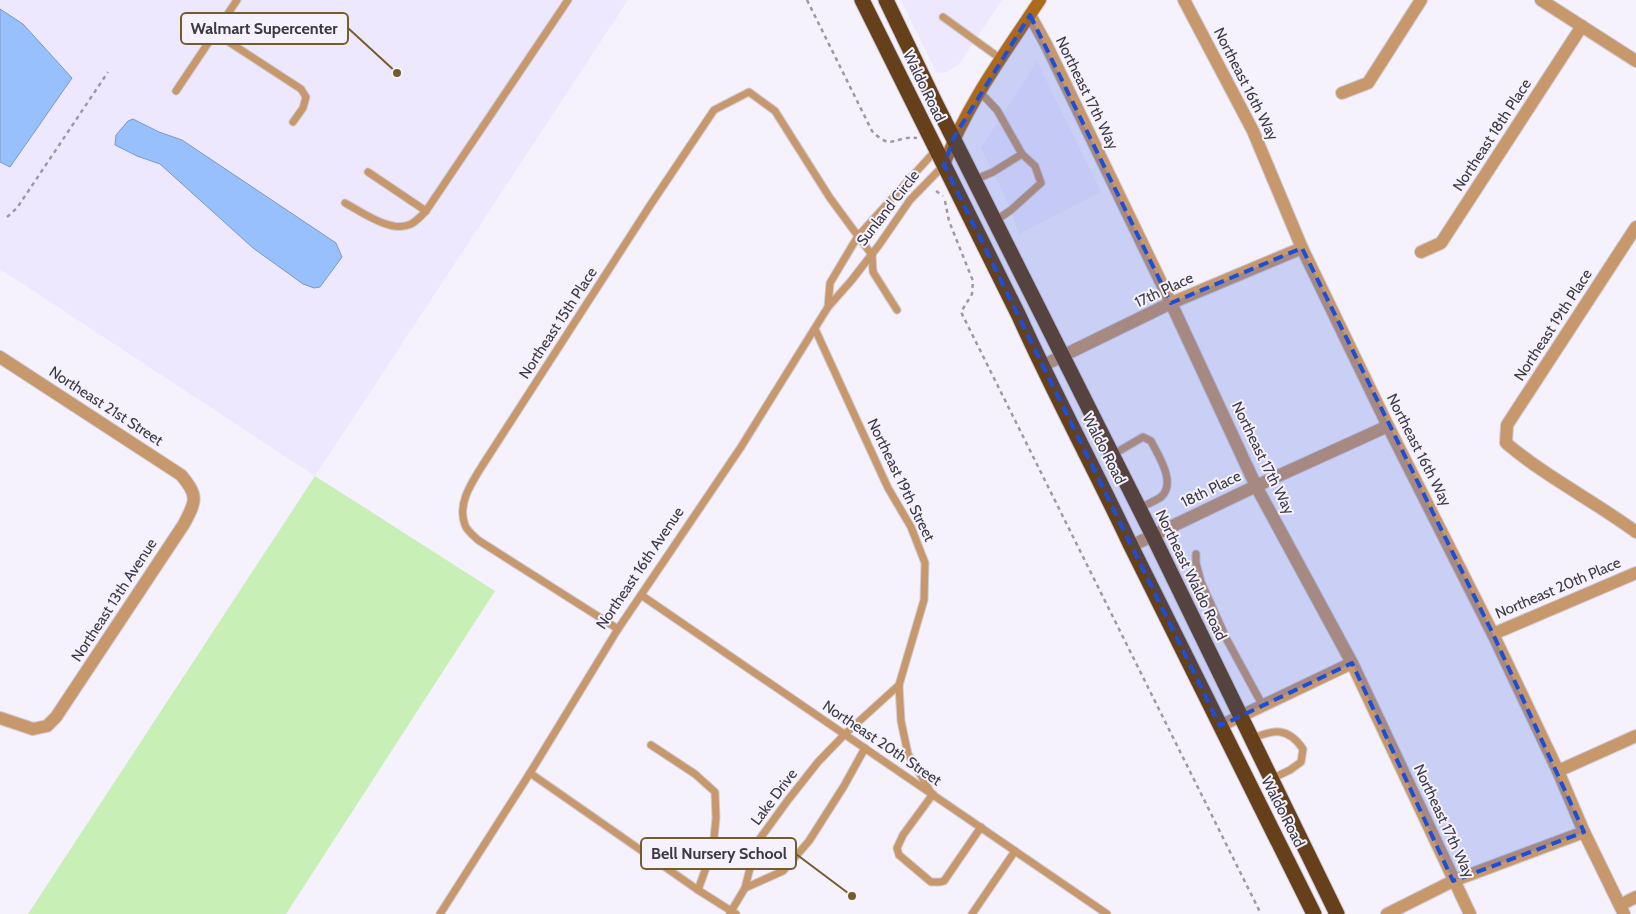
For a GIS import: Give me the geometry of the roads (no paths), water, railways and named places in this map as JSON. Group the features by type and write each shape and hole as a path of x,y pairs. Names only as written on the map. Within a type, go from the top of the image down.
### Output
{"highway":[{"name":"Waldo Road","path":"862,0 1314,914"},
{"name":"Waldo Road","path":"886,0 1011,253"},
{"name":"Northeast Waldo Road","path":"1011,253 1153,536 1337,914"}],"street":[{"path":"954,137 980,92 1040,0"},
{"name":"Northeast 16th Way","path":"1184,0 1253,131 1302,248 1388,426 1493,634 1558,771 1584,832 1622,909"},
{"path":"1342,93 1368,83 1421,0"},
{"path":"1542,0 1636,61"},
{"name":"Northeast 17th Way","path":"1030,15 1047,46 1172,304 1256,486 1352,663 1470,914"},
{"name":"Northeast 18th Place","path":"1421,252 1441,243 1582,26"},
{"name":"Sunland Circle","path":"936,150 954,137"},
{"name":"Sunland Circle","path":"944,164 954,137"},
{"name":"Northeast 19th Place","path":"1636,227 1507,425 1506,443 1528,462 1606,510 1636,532"},
{"name":"17th Place","path":"1042,366 1172,304 1302,248"},
{"name":"Northeast 21st Street","path":"0,357 180,474 192,487"},
{"name":"18th Place","path":"1131,546 1388,426"},
{"name":"Northeast 13th Avenue","path":"0,718 33,729 47,726 56,717 184,524 194,504 192,487"},
{"name":"Northeast 20th Place","path":"1493,634 1636,573"},
{"path":"1220,726 1352,663"},
{"path":"1558,771 1636,736"},
{"path":"1386,914 1453,881 1584,832"},
{"path":"1622,909 1636,897"}],"lane":[{"path":"176,91 237,0"},
{"path":"345,203 380,222 396,227 411,224 426,211 568,0"},
{"path":"943,17 1001,59"},
{"path":"214,33 301,89 306,97 303,108 293,122"},
{"name":"Northeast 15th Place","path":"618,629 478,540 465,527 462,508 468,488 651,204 714,110 749,92 775,111 830,198 858,236"},
{"path":"980,92 997,110 1022,154 1035,166 1041,183 1011,210 995,221"},
{"name":"Sunland Circle","path":"858,236 936,150"},
{"path":"974,180 993,172 1022,154"},
{"name":"Sunland Circle","path":"828,307 872,255 910,200 944,164"},
{"path":"368,172 426,211"},
{"path":"858,236 872,255 873,272 897,310"},
{"name":"Northeast 16th Avenue","path":"440,914 530,773 618,629 740,447 815,329 828,307 830,283 858,236"},
{"name":"Northeast 19th Street","path":"815,329 888,488 911,527 925,563 924,600 899,686 901,721 908,754 932,793"},
{"path":"1112,455 1143,437 1151,441 1166,476 1166,488 1160,497 1139,508"},
{"path":"1196,554 1196,563 1201,582 1227,640 1263,706"},
{"name":"Northeast 20th Street","path":"641,595 1107,914"},
{"name":"Lake Drive","path":"732,913 745,888 756,844 788,800 818,762 845,734 899,686"},
{"path":"1251,739 1266,732 1285,731 1297,740 1303,749 1301,762 1290,770 1271,779"},
{"path":"651,745 695,774 714,792 716,818 713,848 698,890"},
{"path":"745,888 783,872 809,842 844,786 864,748"},
{"path":"530,773 732,913"},
{"path":"932,793 903,835 897,848 899,854 932,882 944,880 981,827"},
{"path":"972,914 1015,850"}],"water":[{"path":"0,9 23,24 72,78 10,167 0,162"},
{"path":"133,119 159,132 182,140 336,243 342,257 320,287 314,288 303,284 253,248 160,164 137,156 115,145 116,135 128,121"}],"place":[{"name":"Walmart Supercenter","path":"397,73"},
{"name":"Bell Nursery School","path":"852,896"}]}
